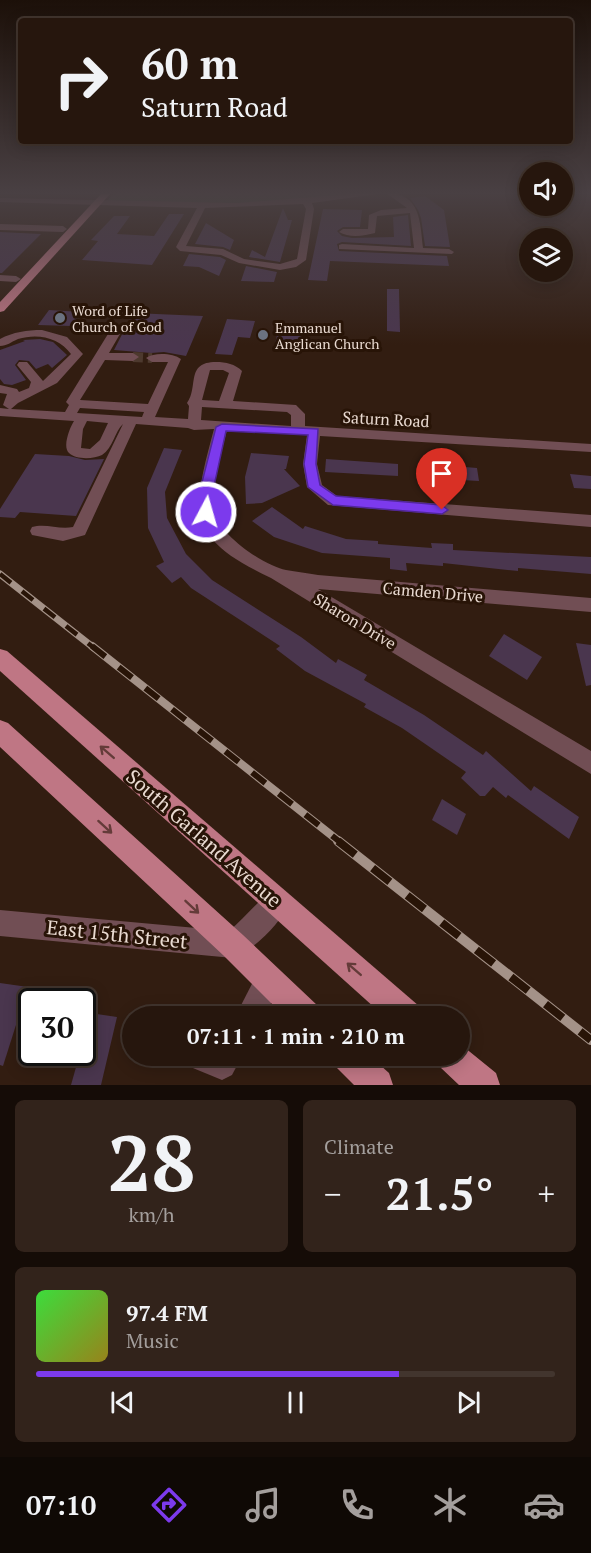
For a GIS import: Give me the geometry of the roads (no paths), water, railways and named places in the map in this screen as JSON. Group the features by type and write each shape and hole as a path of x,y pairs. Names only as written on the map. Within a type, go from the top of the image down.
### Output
{"main road":[{"path":"0,296 49,244"},
{"path":"0,309 57,244"},
{"name":"South Garland Avenue","path":"0,658 395,1006"},
{"path":"0,731 233,945 296,1006"},
{"path":"357,1066 376,1085"},
{"path":"462,1066 484,1085"}],"street":[{"path":"182,244 183,249 223,252 242,261 280,267 293,265 301,260 304,244"},
{"path":"418,244 419,251"},
{"path":"342,248 449,252"},
{"path":"0,278 16,279"},
{"path":"2,412 13,400 49,383 77,354 74,347 57,336 17,334 1,342 37,382 34,390"},
{"path":"114,334 72,402 152,408"},
{"path":"101,356 133,357"},
{"path":"76,404 74,450 79,453 96,453 131,421 152,408 175,359 152,358"},
{"path":"194,426 193,403 206,366 225,366 236,371 225,401 229,405"},
{"path":"0,389 13,392 13,400"},
{"path":"193,403 291,408 298,414 298,431"},
{"name":"Saturn Road","path":"2,412 194,426 591,448"},
{"path":"38,531 63,535 79,531 131,421"},
{"name":"Sharon Drive","path":"222,427 208,486 206,512 216,533 242,556 277,573 591,763"},
{"path":"314,432 310,464 315,487 333,501 591,520"},
{"name":"Camden Drive","path":"277,573 318,582 591,604"},
{"path":"233,945 256,926 277,902"},
{"name":"East 15th Street","path":"0,923 233,945"},
{"path":"255,1006 269,980"}],"tunnel":[{"path":"133,357 152,358"}],"railway":[{"path":"0,574 94,648"},
{"path":"92,646 340,842"},
{"path":"338,841 591,1040"}],"place":[{"name":"Word of Life Church of God","path":"60,318"},
{"name":"Emmanuel Anglican Church","path":"263,335"}]}
